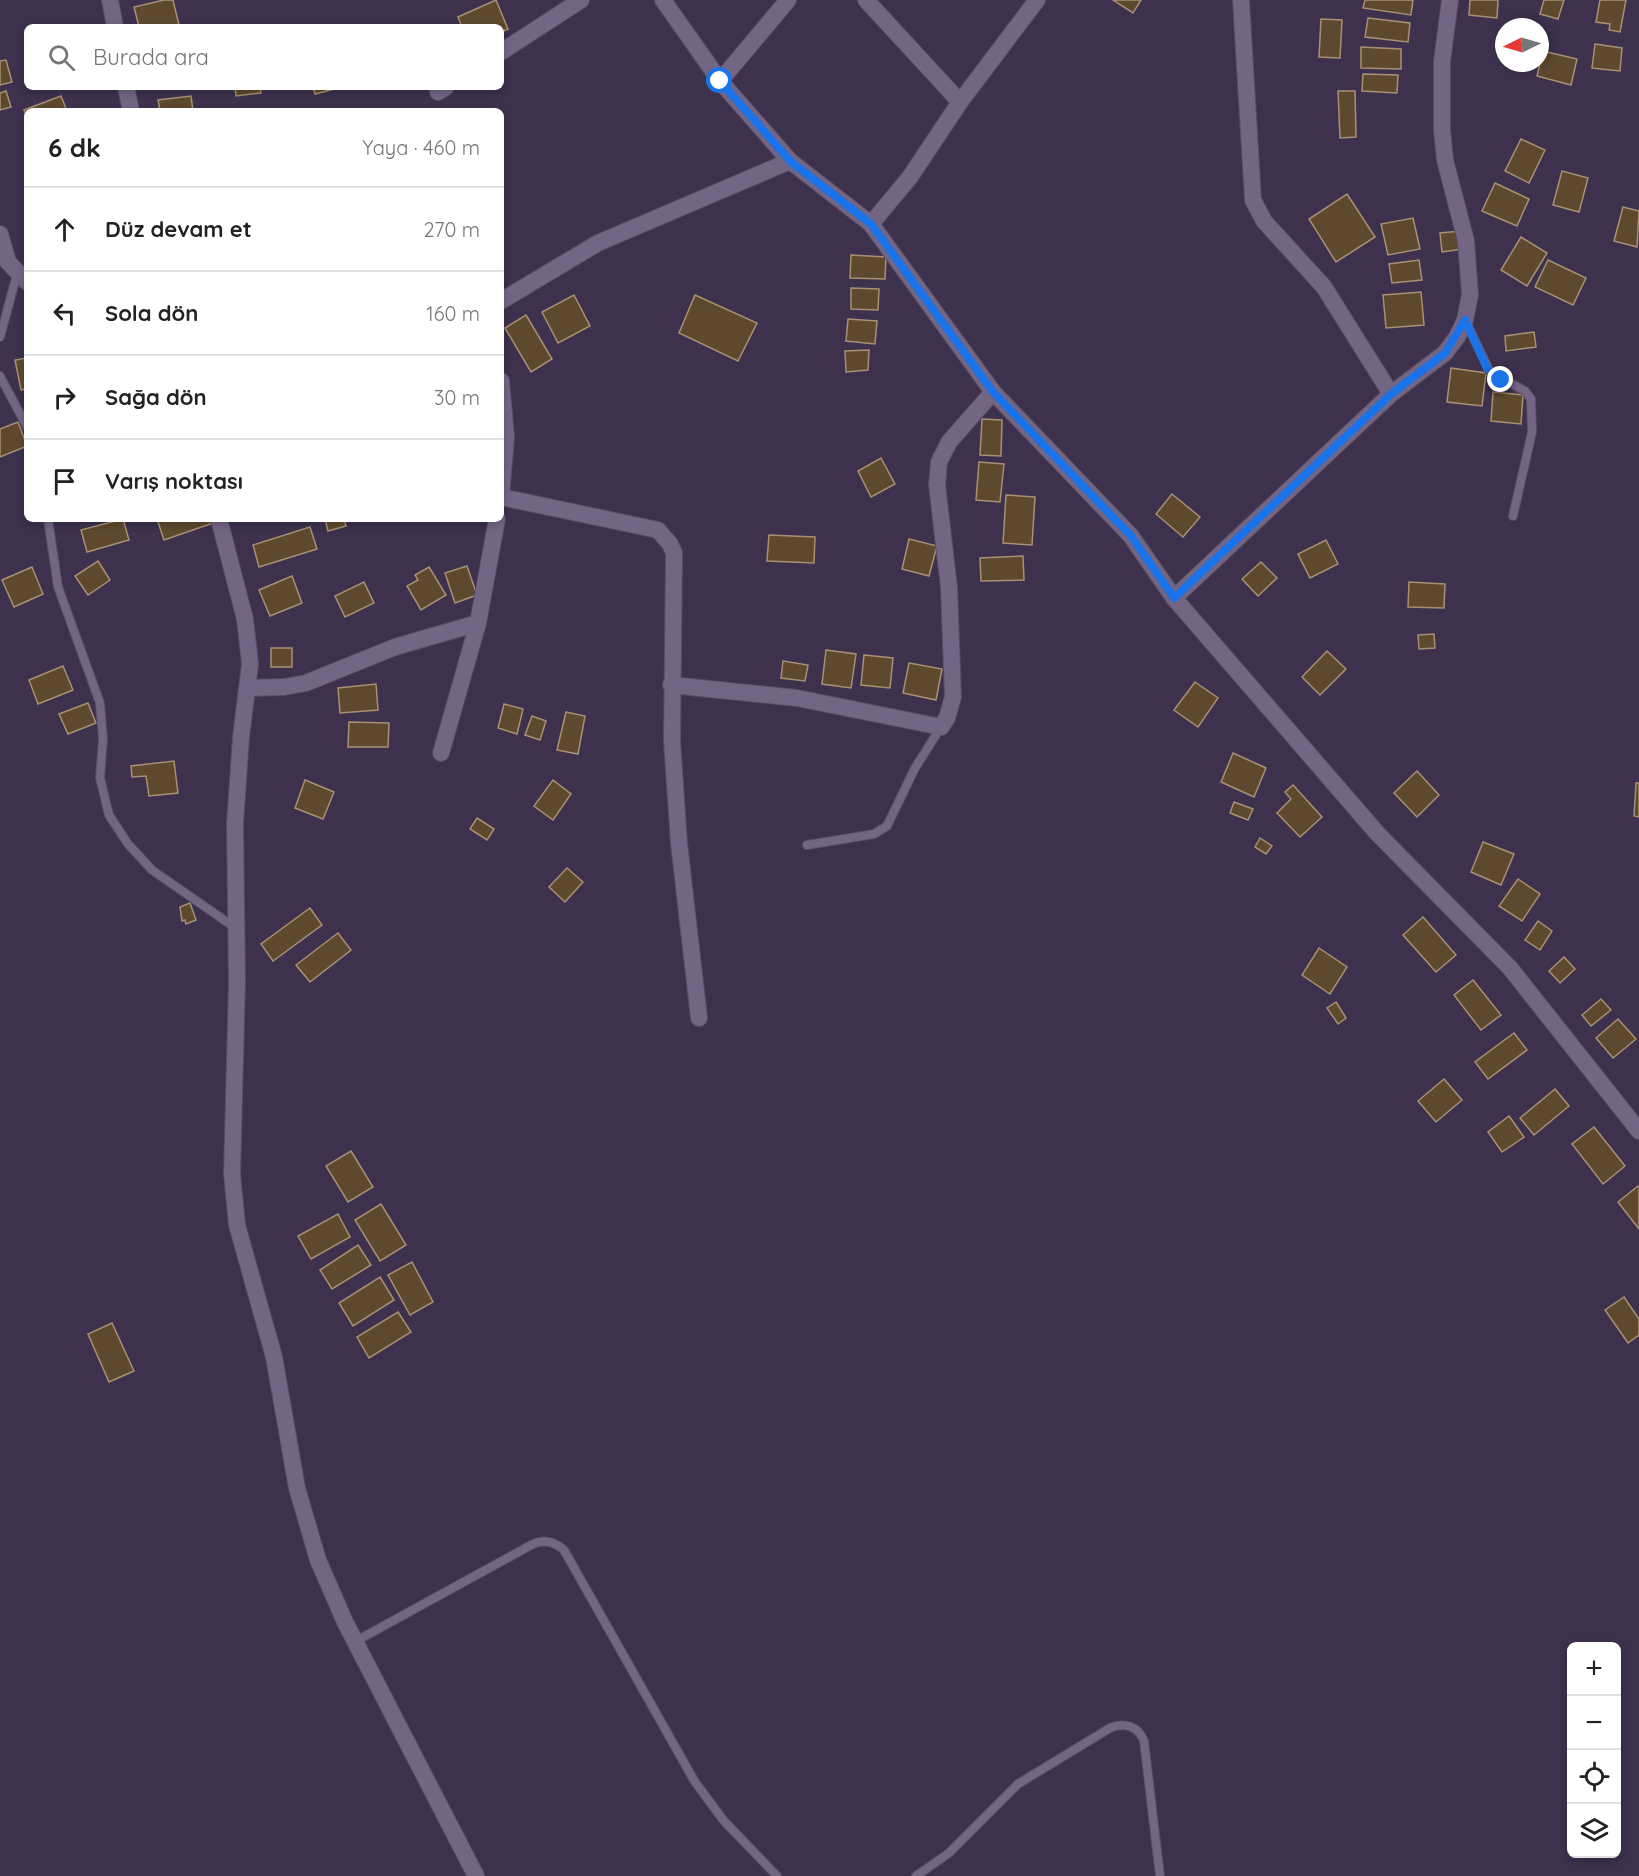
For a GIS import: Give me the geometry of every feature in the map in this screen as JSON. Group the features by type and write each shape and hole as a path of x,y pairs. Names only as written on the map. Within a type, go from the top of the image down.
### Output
{"street":[{"path":"110,0 114,24"},
{"path":"504,50 581,0"},
{"path":"663,0 720,81 790,161 871,224 993,392 1131,536 1174,598 1377,833 1510,968 1639,1131"},
{"path":"720,81 788,0"},
{"path":"866,0 960,102"},
{"path":"871,224 910,177 960,102 1037,0"},
{"path":"1241,0 1253,200 1264,221 1324,287 1391,394"},
{"path":"1174,598 1391,394 1445,353 1465,320 1470,295 1466,241 1445,160 1442,130 1442,62 1450,0"},
{"path":"126,90 130,108"},
{"path":"504,299 598,243 790,161"},
{"path":"0,234 8,262 22,278"},
{"path":"671,685 797,698 940,727 951,708 953,685 949,587 937,474 943,452 949,442 993,392"},
{"path":"504,415 506,437 504,461"},
{"path":"504,498 658,530 665,536 674,553 671,685 676,808 699,1018"},
{"path":"220,522 246,619 250,664 237,782 237,929 232,1174 237,1226 273,1357 297,1488 310,1537 330,1592 476,1876"},
{"path":"441,753 478,624 496,522"},
{"path":"249,688 284,687 306,683 395,647 478,624"}],"lane":[{"path":"0,337 22,278"},
{"path":"1465,320 1490,372 1525,391 1531,399 1532,432 1513,516"},
{"path":"0,376 24,421"},
{"path":"48,522 58,587 100,703 103,739 100,778 108,814 128,844 152,870 237,929"},
{"path":"807,846 874,834 887,826 915,768 940,727"},
{"path":"356,1641 533,1544 544,1541 555,1544 564,1550 695,1782 724,1821 777,1876"},
{"path":"916,1876 950,1853 1005,1795 1032,1774 1110,1728 1122,1725 1138,1731 1144,1741 1160,1876"}],"building":[{"path":"173,0 179,24 138,24 134,7"},
{"path":"496,0 508,29 504,31 504,24 461,24 458,17"},
{"path":"1113,0 1141,0 1133,13"},
{"path":"1365,0 1413,0 1411,15 1363,8"},
{"path":"1470,0 1498,0 1497,18 1469,15"},
{"path":"1544,0 1564,0 1558,19 1540,14"},
{"path":"1600,0 1626,0 1620,32 1609,30 1610,24 1596,22"},
{"path":"1368,18 1410,23 1408,42 1365,37"},
{"path":"1321,19 1342,20 1340,58 1319,57"},
{"path":"1595,44 1622,48 1620,71 1592,68"},
{"path":"1361,47 1401,49 1401,69 1361,68"},
{"path":"1549,52 1577,59 1571,85 1537,76 1538,72 1549,72"},
{"path":"6,60 12,82 0,85 0,61"},
{"path":"1363,74 1398,75 1397,93 1362,91"},
{"path":"235,90 260,90 261,93 236,96"},
{"path":"314,90 330,90 315,94"},
{"path":"6,91 11,107 0,110 0,93"},
{"path":"1338,91 1355,91 1356,137 1340,138"},
{"path":"61,96 66,108 29,108"},
{"path":"191,96 193,108 159,108 158,100"},
{"path":"1521,139 1545,150 1529,183 1505,171"},
{"path":"1562,171 1588,178 1579,212 1553,205"},
{"path":"1495,183 1529,199 1517,226 1482,211"},
{"path":"1347,194 1375,237 1336,262 1309,219"},
{"path":"1623,207 1639,211 1637,247 1614,241"},
{"path":"1413,218 1420,249 1388,255 1381,224"},
{"path":"1461,231 1463,249 1442,252 1440,233"},
{"path":"1521,237 1547,253 1527,286 1501,270"},
{"path":"851,255 886,257 885,279 850,278"},
{"path":"1419,260 1422,280 1392,283 1389,264"},
{"path":"1548,260 1586,278 1573,305 1535,287"},
{"path":"851,288 879,289 878,310 851,309"},
{"path":"1421,292 1424,325 1386,328 1383,295"},
{"path":"574,295 590,326 558,343 542,312"},
{"path":"695,295 757,323 738,361 679,333"},
{"path":"526,315 552,359 531,372 505,328"},
{"path":"848,319 877,321 875,344 846,341"},
{"path":"1534,332 1536,347 1506,351 1505,336"},
{"path":"869,350 868,370 846,372 845,351"},
{"path":"24,358 24,390 21,390 15,360"},
{"path":"1451,368 1486,373 1482,406 1447,402"},
{"path":"1493,392 1523,395 1521,424 1491,421"},
{"path":"982,419 1002,420 1001,456 980,455"},
{"path":"18,422 24,438 24,447 0,457 0,429"},
{"path":"881,458 895,484 871,497 858,471"},
{"path":"979,462 1004,464 1000,502 976,500"},
{"path":"1172,494 1200,517 1183,537 1156,514"},
{"path":"1006,495 1035,497 1032,545 1003,543"},
{"path":"112,522 124,522 129,540 87,552 81,530"},
{"path":"158,522 213,523 164,540"},
{"path":"326,522 345,522 346,526 328,531"},
{"path":"310,527 317,549 259,567 253,545"},
{"path":"769,535 815,537 814,563 767,561"},
{"path":"909,539 937,546 929,576 902,569"},
{"path":"1326,540 1338,564 1310,578 1298,554"},
{"path":"1023,556 1024,580 981,581 980,558"},
{"path":"98,561 110,580 88,595 75,576"},
{"path":"1261,562 1277,578 1258,596 1242,579"},
{"path":"467,566 477,595 455,603 445,573"},
{"path":"32,567 43,594 14,607 2,580"},
{"path":"429,567 446,595 421,610 407,586 418,580 415,575"},
{"path":"292,576 302,603 270,616 259,590"},
{"path":"364,582 374,603 345,617 335,596"},
{"path":"1409,582 1445,584 1444,608 1408,607"},
{"path":"1434,634 1435,648 1419,649 1418,635"},
{"path":"271,648 292,648 292,667 271,667"},
{"path":"826,650 856,654 851,688 822,684"},
{"path":"1327,651 1346,669 1320,695 1302,677"},
{"path":"864,655 893,658 890,688 861,685"},
{"path":"783,661 808,665 805,681 781,678"},
{"path":"909,663 942,669 936,700 903,693"},
{"path":"63,666 73,690 38,704 29,680"},
{"path":"1195,682 1218,698 1198,727 1174,710"},
{"path":"376,684 378,710 340,713 338,688"},
{"path":"88,703 96,723 68,734 59,714"},
{"path":"504,704 523,709 517,734 498,728"},
{"path":"566,712 585,716 578,754 557,750"},
{"path":"532,716 546,721 540,740 525,735"},
{"path":"349,722 389,723 388,747 348,747"},
{"path":"1233,753 1266,768 1254,797 1221,782"},
{"path":"174,761 178,793 149,796 146,776 132,777 131,766"},
{"path":"1417,771 1439,795 1417,817 1394,793"},
{"path":"305,780 334,792 323,819 295,808"},
{"path":"553,780 571,794 553,820 534,806"},
{"path":"1636,783 1639,783 1639,817 1634,816"},
{"path":"1293,785 1322,817 1300,837 1277,813 1291,799 1285,792"},
{"path":"1234,802 1253,809 1248,820 1230,813"},
{"path":"477,818 494,829 487,840 470,829"},
{"path":"1260,838 1272,846 1266,854 1255,847"},
{"path":"1483,842 1514,854 1501,885 1471,872"},
{"path":"567,868 583,882 565,902 549,887"},
{"path":"1518,879 1540,894 1522,921 1499,906"},
{"path":"190,903 196,920 186,924 185,920 182,921 180,907"},
{"path":"310,908 322,925 273,961 261,944"},
{"path":"1423,917 1456,955 1436,972 1403,935"},
{"path":"1538,921 1552,931 1540,950 1525,940"},
{"path":"338,933 351,950 310,982 296,965"},
{"path":"1319,948 1347,967 1330,994 1302,975"},
{"path":"1564,957 1575,969 1560,983 1549,971"},
{"path":"1473,980 1501,1015 1481,1030 1454,995"},
{"path":"1601,999 1611,1010 1591,1026 1582,1015"},
{"path":"1336,1002 1346,1018 1338,1024 1327,1008"},
{"path":"1618,1019 1636,1039 1613,1058 1596,1038"},
{"path":"1514,1033 1527,1050 1488,1079 1475,1062"},
{"path":"1444,1079 1462,1100 1436,1122 1418,1101"},
{"path":"1555,1089 1569,1106 1534,1135 1520,1118"},
{"path":"1509,1116 1524,1137 1502,1152 1488,1132"},
{"path":"1594,1127 1625,1166 1603,1184 1572,1144"},
{"path":"351,1151 373,1187 348,1202 326,1166"},
{"path":"1639,1187 1639,1229 1618,1202"},
{"path":"381,1204 406,1245 380,1261 355,1220"},
{"path":"338,1214 350,1237 311,1259 298,1236"},
{"path":"358,1245 371,1265 332,1289 320,1270"},
{"path":"412,1262 433,1302 410,1315 388,1275"},
{"path":"380,1277 394,1300 353,1326 339,1303"},
{"path":"1624,1297 1639,1319 1639,1335 1628,1343 1605,1310"},
{"path":"398,1312 411,1332 369,1358 357,1337"},
{"path":"112,1323 134,1371 109,1382 88,1334"}],"route":[{"path":"720,81 790,161 871,224 993,392 1131,536 1174,598 1391,394 1429,368 1445,353 1457,337 1465,320 1487,368 1493,376 1501,380"}]}
